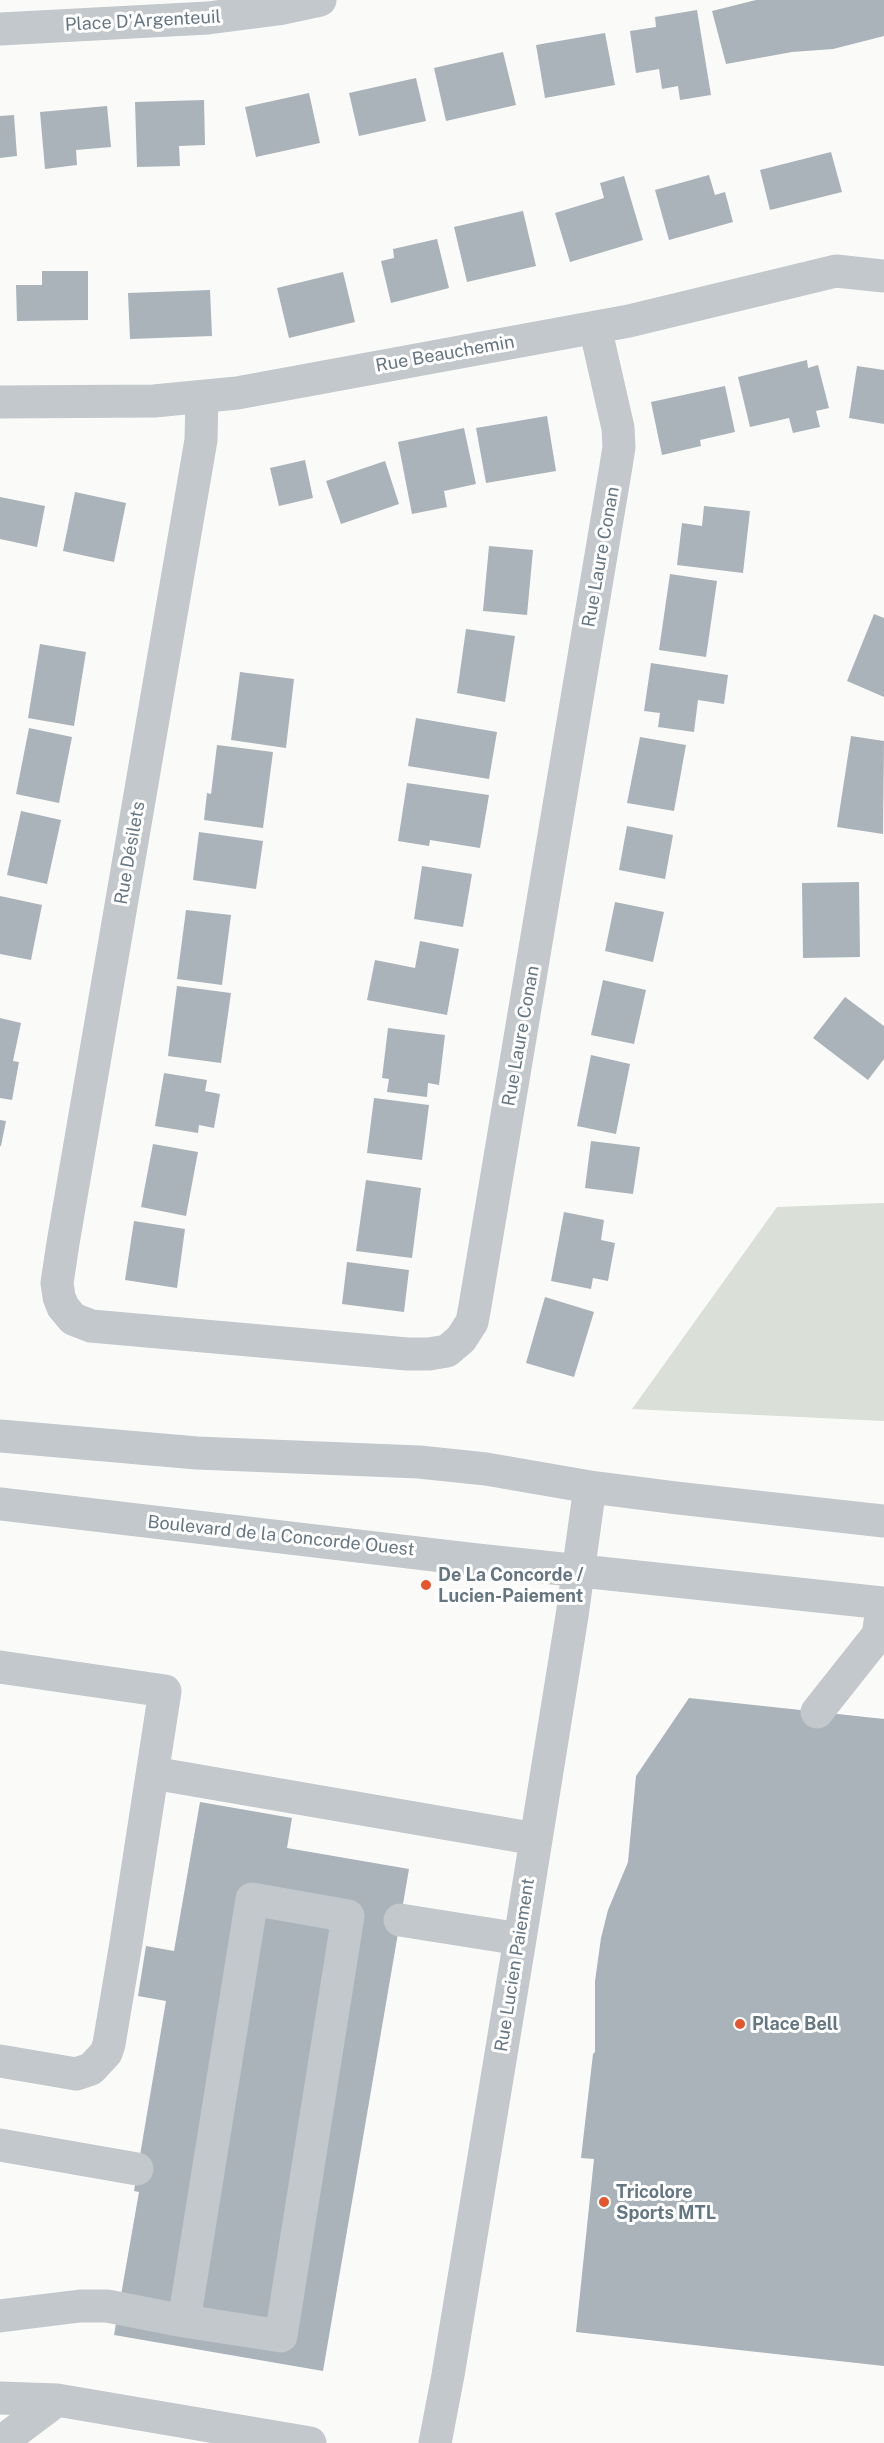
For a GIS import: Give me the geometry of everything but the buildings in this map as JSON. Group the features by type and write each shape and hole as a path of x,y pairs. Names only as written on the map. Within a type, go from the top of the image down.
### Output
{"street":[{"name":"Place D'Argenteuil","path":"0,29 208,18 278,9 320,0"},
{"name":"Rue Beauchemin","path":"0,402 154,401 202,397 595,327 706,304 836,271 884,276"},
{"name":"Rue Laure Conan","path":"63,1307 78,1322 91,1326 407,1354 429,1354 447,1350 455,1346 472,1322 619,447 616,412 595,327"},
{"name":"Rue Désilets","path":"63,1307 57,1283 63,1243 201,440 202,397"},
{"path":"0,1436 198,1453 418,1462 486,1469 590,1487 884,1521"},
{"name":"Rue Lucien Paiement","path":"435,2443 520,1940 579,1570 590,1487"},
{"name":"Boulevard de la Concorde Ouest","path":"0,1504 884,1603"},
{"path":"817,1712 878,1635 884,1603"},
{"path":"0,1667 165,1691 106,2053 91,2069 76,2074 0,2061"},
{"path":"153,1773 536,1839"},
{"path":"0,2316 80,2306 106,2306 184,2321 281,2336 348,1916 252,1899 184,2321"},
{"path":"400,1920 520,1940"},
{"path":"0,2145 137,2169"},
{"path":"0,2380 57,2400"},
{"path":"0,2398 57,2400 310,2443"},
{"path":"0,2409 57,2400"},
{"path":"0,2418 57,2400"},
{"path":"0,2427 57,2400"},
{"path":"0,2443 57,2400"},
{"path":"15,2443 57,2400"},
{"path":"27,2443 57,2400"}],"shaded area":[{"path":"884,1203 884,1421 632,1409 777,1207"}],"place":[{"name":"De La Concorde / Lucien-Paiement","path":"426,1585"},
{"name":"Place Bell","path":"740,2024"},
{"name":"Tricolore Sports MTL","path":"604,2202"}]}
